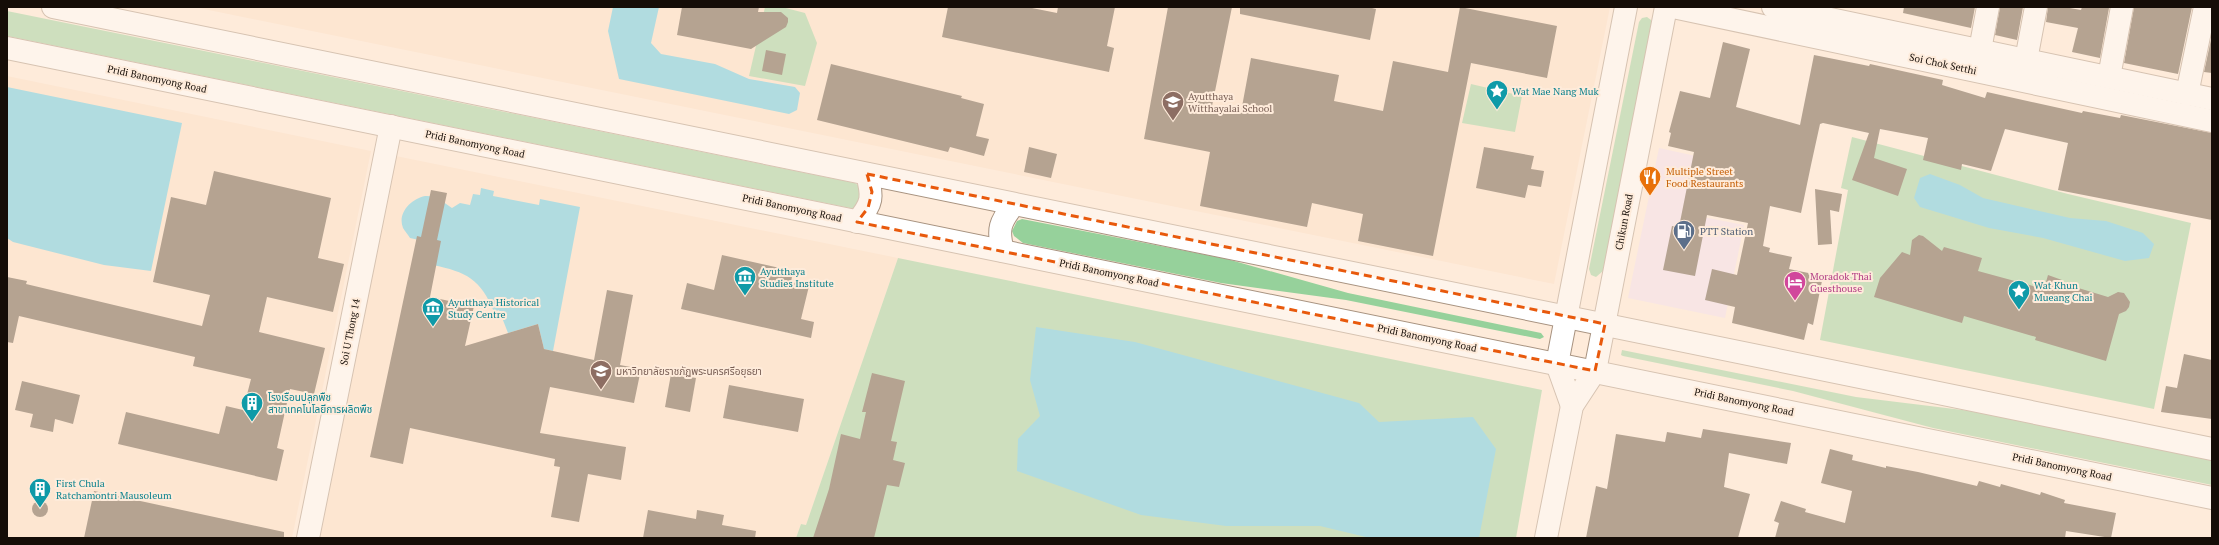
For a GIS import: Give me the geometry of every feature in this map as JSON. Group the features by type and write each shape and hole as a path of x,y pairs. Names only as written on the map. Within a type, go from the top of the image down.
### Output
{"main road":[{"path":"53,7 2212,449"},
{"path":"1572,406 1557,364 1626,7"},
{"name":"Chikun Road","path":"1546,538 1572,406 1595,372 1666,7"},
{"name":"Soi Chok Setthi","path":"1673,7 2212,121"},
{"name":"Soi Chok Setthi","path":"1773,7 2212,99"},
{"path":"1980,50 1988,7"},
{"path":"2026,60 2036,7"},
{"path":"2109,77 2122,7"},
{"path":"2188,94 2205,7"},
{"name":"Pridi Banomyong Road","path":"7,48 2212,498"},
{"name":"Soi U Thong 14","path":"308,538 391,126"},
{"path":"857,222 868,208 872,192 867,174"},
{"path":"1003,251 998,235 1002,219 1014,204"}],"highlighted area":[{"path":"867,174 1605,324 1595,371 857,222 868,208 872,192"}],"shaded area":[{"name":"Ayutthaya Witthayalai School","path":"194,7 1610,7 1554,284"},
{"path":"7,76 371,151 292,538 7,538"},
{"path":"1659,148 1714,160 1703,217 1744,225 1725,318 1628,298"},
{"name":"มหาวิทยาลัยราชภัฏพระนครศรีอยุธยา","path":"396,156 898,258 806,525 801,524 796,538 320,538"}],"green space":[{"path":"765,7 782,7 805,13 817,43 805,86 749,76"},
{"path":"7,11 855,183 864,190 855,208 850,208 7,36"},
{"path":"1647,17 1651,20 1652,24 1603,271 1596,277 1591,275 1589,269 1639,22 1642,18"},
{"path":"1471,84 1522,96 1515,132 1462,123"},
{"path":"1852,137 2068,194 2191,223 2154,409 1820,340 1848,190 1841,188"},
{"path":"1022,219 1227,259 1348,293 1541,333 1544,337 1540,339 1346,300 1221,283 1023,243 1014,236 1012,231 1017,221"},
{"path":"898,258 1542,390 1516,538 796,538 801,524 806,525"},
{"path":"1622,350 1856,397 1979,412 2212,460 2212,485 1933,428 1793,391 1623,356 1621,355"}],"water":[{"path":"613,7 659,7 651,43 661,54 715,64 749,79 795,87 800,93 797,110 789,114 619,79 608,31"},
{"path":"7,87 182,123 151,271 104,265 13,242 7,238"},
{"path":"1930,174 1960,185 1983,198 2070,218 2106,221 2143,233 2154,244 2149,258 2125,261 2043,238 1989,228 1920,207 1914,198 1920,178"},
{"path":"481,188 494,191 493,196 539,205 540,199 580,207 553,351 544,349 538,324 508,333 499,310 494,312 484,292 478,284 463,274 433,265 437,244 410,238 403,228 402,217 404,212 410,203 415,200 429,196 440,200 452,208 460,203 470,205 473,194 480,195"},
{"path":"1036,327 1135,342 1359,403 1379,422 1473,417 1496,449 1479,538 1370,538 1320,526 1226,526 1141,515 1017,471 1018,439 1040,416 1030,380"}],"building":[{"path":"682,7 759,7 758,12 781,12 788,18 788,22 786,27 751,49 677,35"},
{"path":"948,7 1027,7 1057,13 1058,7 1115,7 1107,46 1114,48 1109,72 942,37"},
{"path":"1168,7 1232,7 1212,106 1241,112 1251,58 1339,75 1334,101 1383,111 1393,61 1448,72 1460,7 1557,26 1547,78 1471,63 1433,256 1358,241 1363,214 1312,203 1307,227 1200,206 1210,152 1144,139"},
{"path":"1240,7 1368,7 1376,9 1370,40 1240,14"},
{"path":"1904,7 1975,7 1971,28 1903,13"},
{"path":"2000,7 2023,7 2017,40 1995,35"},
{"path":"2048,7 2064,7 2081,10 2082,7 2109,8 2100,58 2072,52 2078,28 2046,22"},
{"path":"2134,7 2192,7 2178,74 2124,63"},
{"path":"2212,35 2212,73 2204,72"},
{"path":"1723,42 1750,49 1736,107 1800,125 1814,55 1869,66 1870,64 1943,80 1942,85 1985,98 1987,92 2082,113 2083,111 2120,118 2121,115 2212,133 2212,220 2058,190 2068,143 2005,129 1991,171 1962,164 1961,170 1923,160 1928,138 1880,129 1874,158 1907,169 1898,196 1852,180 1869,133 1823,123 1820,124 1801,213 1770,206 1763,246 1770,248 1769,252 1792,257 1789,269 1823,276 1813,325 1808,323 1804,340 1732,323 1735,307 1705,300 1712,269 1737,275 1748,223 1707,215 1695,276 1663,270 1672,226 1679,227 1694,152 1668,146 1671,133 1669,132 1680,91 1710,98"},
{"path":"766,50 786,54 782,75 762,71"},
{"path":"831,64 962,96 961,98 984,104 976,136 989,139 984,156 950,147 948,152 817,120"},
{"path":"1029,147 1057,154 1051,178 1024,172"},
{"path":"1484,147 1534,156 1531,169 1544,171 1541,187 1528,185 1525,198 1476,188"},
{"path":"214,171 331,198 318,258 344,264 333,312 267,297 259,332 325,348 314,394 290,389 277,448 284,450 277,481 118,444 126,412 219,434 226,406 243,410 251,379 193,366 195,357 19,316 13,343 7,342 7,277 27,281 26,284 202,326 210,295 153,282 171,197 206,205"},
{"path":"1815,189 1842,194 1839,212 1830,210 1832,244 1818,245"},
{"name":"Ayutthaya Historical Study Centre","path":"431,190 447,193 437,240 441,241 430,297 474,306 465,346 538,324 544,349 594,360 607,290 633,295 620,365 641,369 634,403 550,387 540,433 626,447 621,480 588,474 579,522 551,517 560,467 554,466 555,459 410,428 403,464 370,457 417,236 421,237"},
{"path":"1919,235 1923,236 1942,251 1944,247 1982,258 1978,271 2044,289 2048,275 2062,280 2062,283 2108,297 2118,292 2124,293 2130,302 2129,307 2126,311 2119,314 2106,361 2035,340 2036,337 1964,316 1962,323 1874,297 1880,278 1902,252 1910,255 1912,240"},
{"name":"Ayutthaya Studies Institute","path":"722,255 793,271 791,282 809,286 801,319 814,322 811,338 681,309 687,283 714,290"},
{"path":"2184,354 2212,360 2212,419 2161,412 2166,386 2177,388"},
{"path":"872,373 905,381 891,441 897,442 893,460 905,463 899,487 887,485 874,538 813,538 829,489 841,434 860,439 866,412 862,412"},
{"path":"671,374 696,378 690,412 665,407"},
{"path":"22,381 80,395 73,424 55,419 53,432 30,427 33,414 15,410"},
{"path":"729,385 804,399 798,432 723,418"},
{"path":"1703,429 1791,443 1787,464 1729,453 1724,487 1750,494 1738,538 1586,538 1596,486 1607,489 1616,434 1665,442 1667,432 1701,438"},
{"path":"1830,449 1853,455 1852,460 1886,468 1886,466 1918,472 1977,486 1979,481 2000,487 2001,484 2040,495 2041,492 2065,500 2064,503 2116,513 2111,538 2066,531 2065,538 1775,538 1779,523 1774,521 1781,501 1806,509 1805,512 1845,523 1852,491 1821,483"},
{"path":"94,491 284,532 284,538 84,538"},
{"name":"First Chula Ratchamontri Mausoleum","path":"37,501 43,501 48,506 46,515 43,517 37,517 32,512 32,506"},
{"path":"648,510 696,519 697,510 724,515 722,525 756,531 755,538 643,538"}],"place":[{"name":"Wat Mae Nang Muk","path":"1497,110"},
{"name":"Ayutthaya Witthayalai School","path":"1173,122"},
{"name":"Multiple Street Food Restaurants","path":"1650,196"},
{"name":"PTT Station","path":"1684,250"},
{"name":"Ayutthaya Studies Institute","path":"745,296"},
{"name":"Moradok Thai Guesthouse","path":"1795,302"},
{"name":"Wat Khun Mueang Chai","path":"2019,310"},
{"name":"Ayutthaya Historical Study Centre","path":"433,328"},
{"name":"มหาวิทยาลัยราชภัฏพระนครศรีอยุธยา","path":"601,390"},
{"name":"โรงเรือนปลูกพืช สาขาเทคโนโลยีการผลิตพืช","path":"252,422"},
{"name":"First Chula Ratchamontri Mausoleum","path":"40,508"}]}
